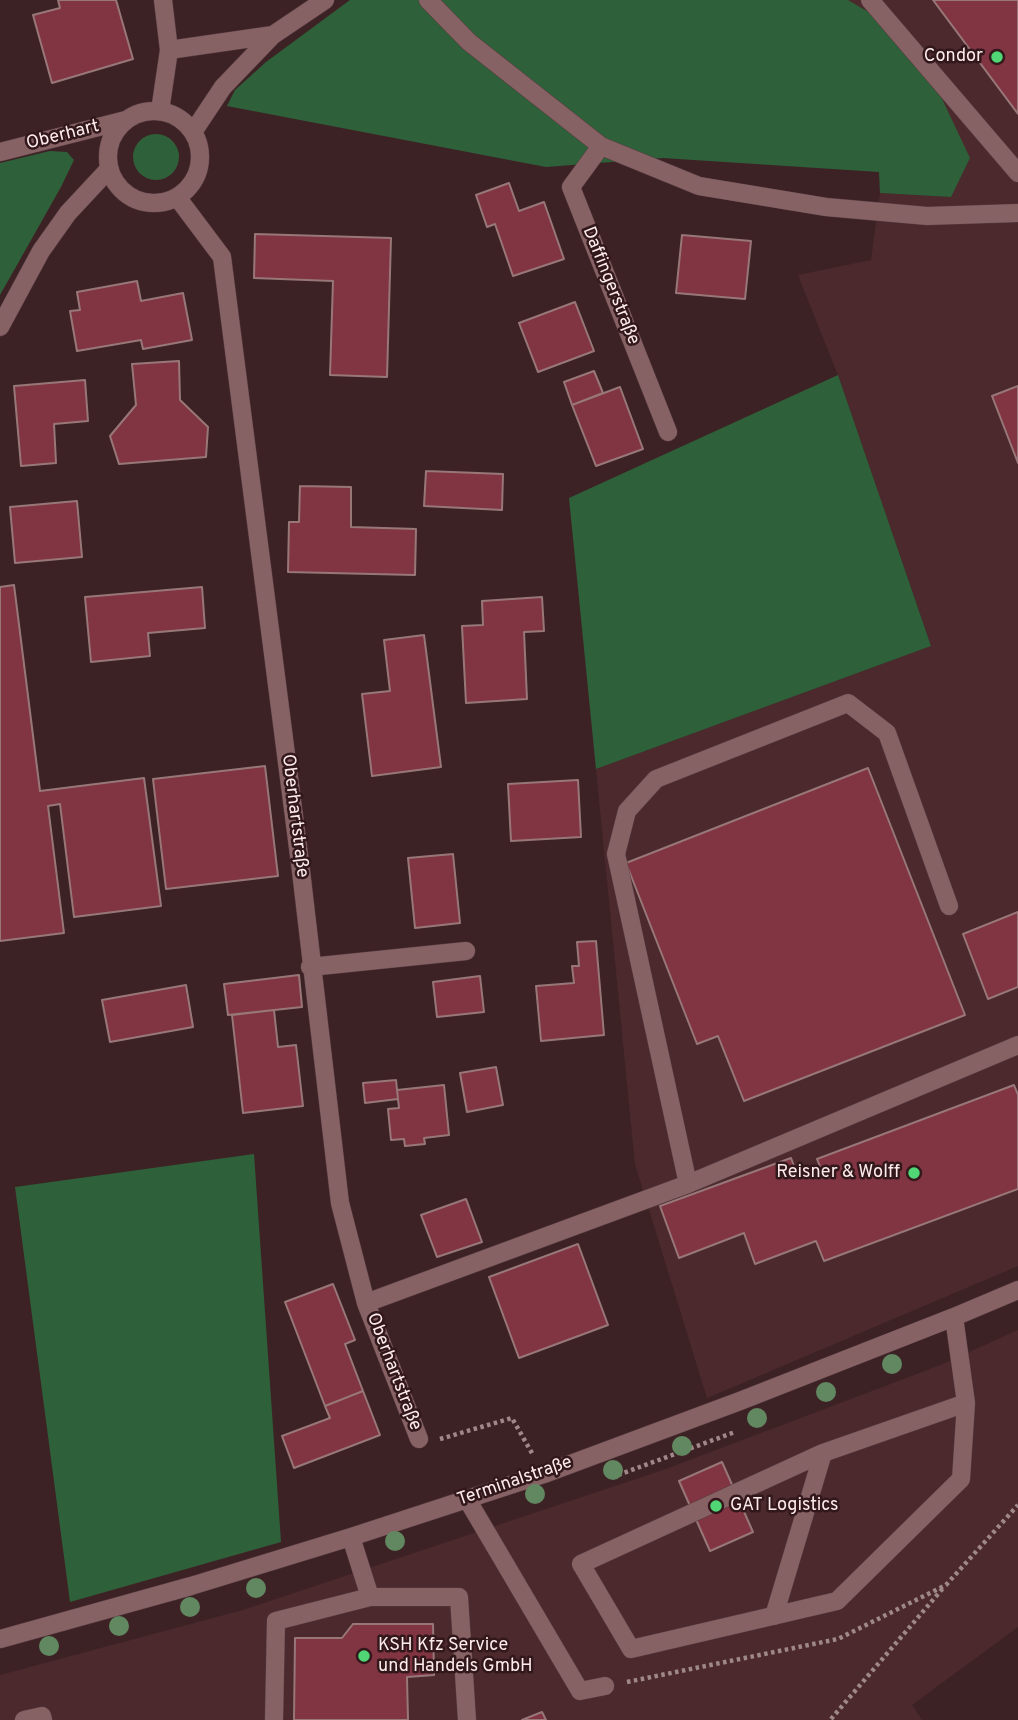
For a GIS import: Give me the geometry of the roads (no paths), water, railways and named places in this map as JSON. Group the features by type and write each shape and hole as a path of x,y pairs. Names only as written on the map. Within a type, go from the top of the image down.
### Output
{"street":[{"path":"160,111 169,50 163,0"},
{"path":"193,132 223,88 273,35 325,0"},
{"path":"428,0 469,42 601,146 699,186 826,206 927,216 1018,212"},
{"path":"870,0 1018,173"},
{"path":"169,50 273,35"},
{"path":"160,111 175,115 193,132 201,157 194,181 177,197 157,203 137,200 118,187 109,169 109,144 126,120 142,112 160,111"},
{"name":"Oberhart","path":"0,152 126,120"},
{"name":"Daffingerstraße","path":"601,146 570,187 668,432"},
{"path":"0,327 41,251 68,213 109,169"},
{"name":"Oberhartstraße","path":"177,197 222,257 301,871 310,967 340,1203 366,1303 419,1439"},
{"path":"688,1184 616,854 627,811 656,779 848,703 887,733 949,906"},
{"path":"310,967 466,951"},
{"path":"366,1303 688,1184 1018,1045"},
{"name":"Terminalstraße","path":"0,1639 191,1587 544,1474 740,1401 1018,1290"},
{"path":"954,1317 966,1403 961,1479 837,1601 631,1649 580,1564 823,1453 966,1403"},
{"path":"774,1616 823,1453"},
{"path":"467,1500 580,1691 606,1686"},
{"path":"351,1537 370,1597"},
{"path":"274,1720 276,1621 370,1597 459,1597 467,1720"},
{"path":"24,1720 42,1716 43,1720"}],"place":[{"name":"Condor","path":"997,57"},
{"name":"Reisner & Wolff","path":"914,1173"},
{"name":"GAT Logistics","path":"716,1506"},
{"name":"KSH Kfz Service und Handels GmbH","path":"364,1656"}]}
